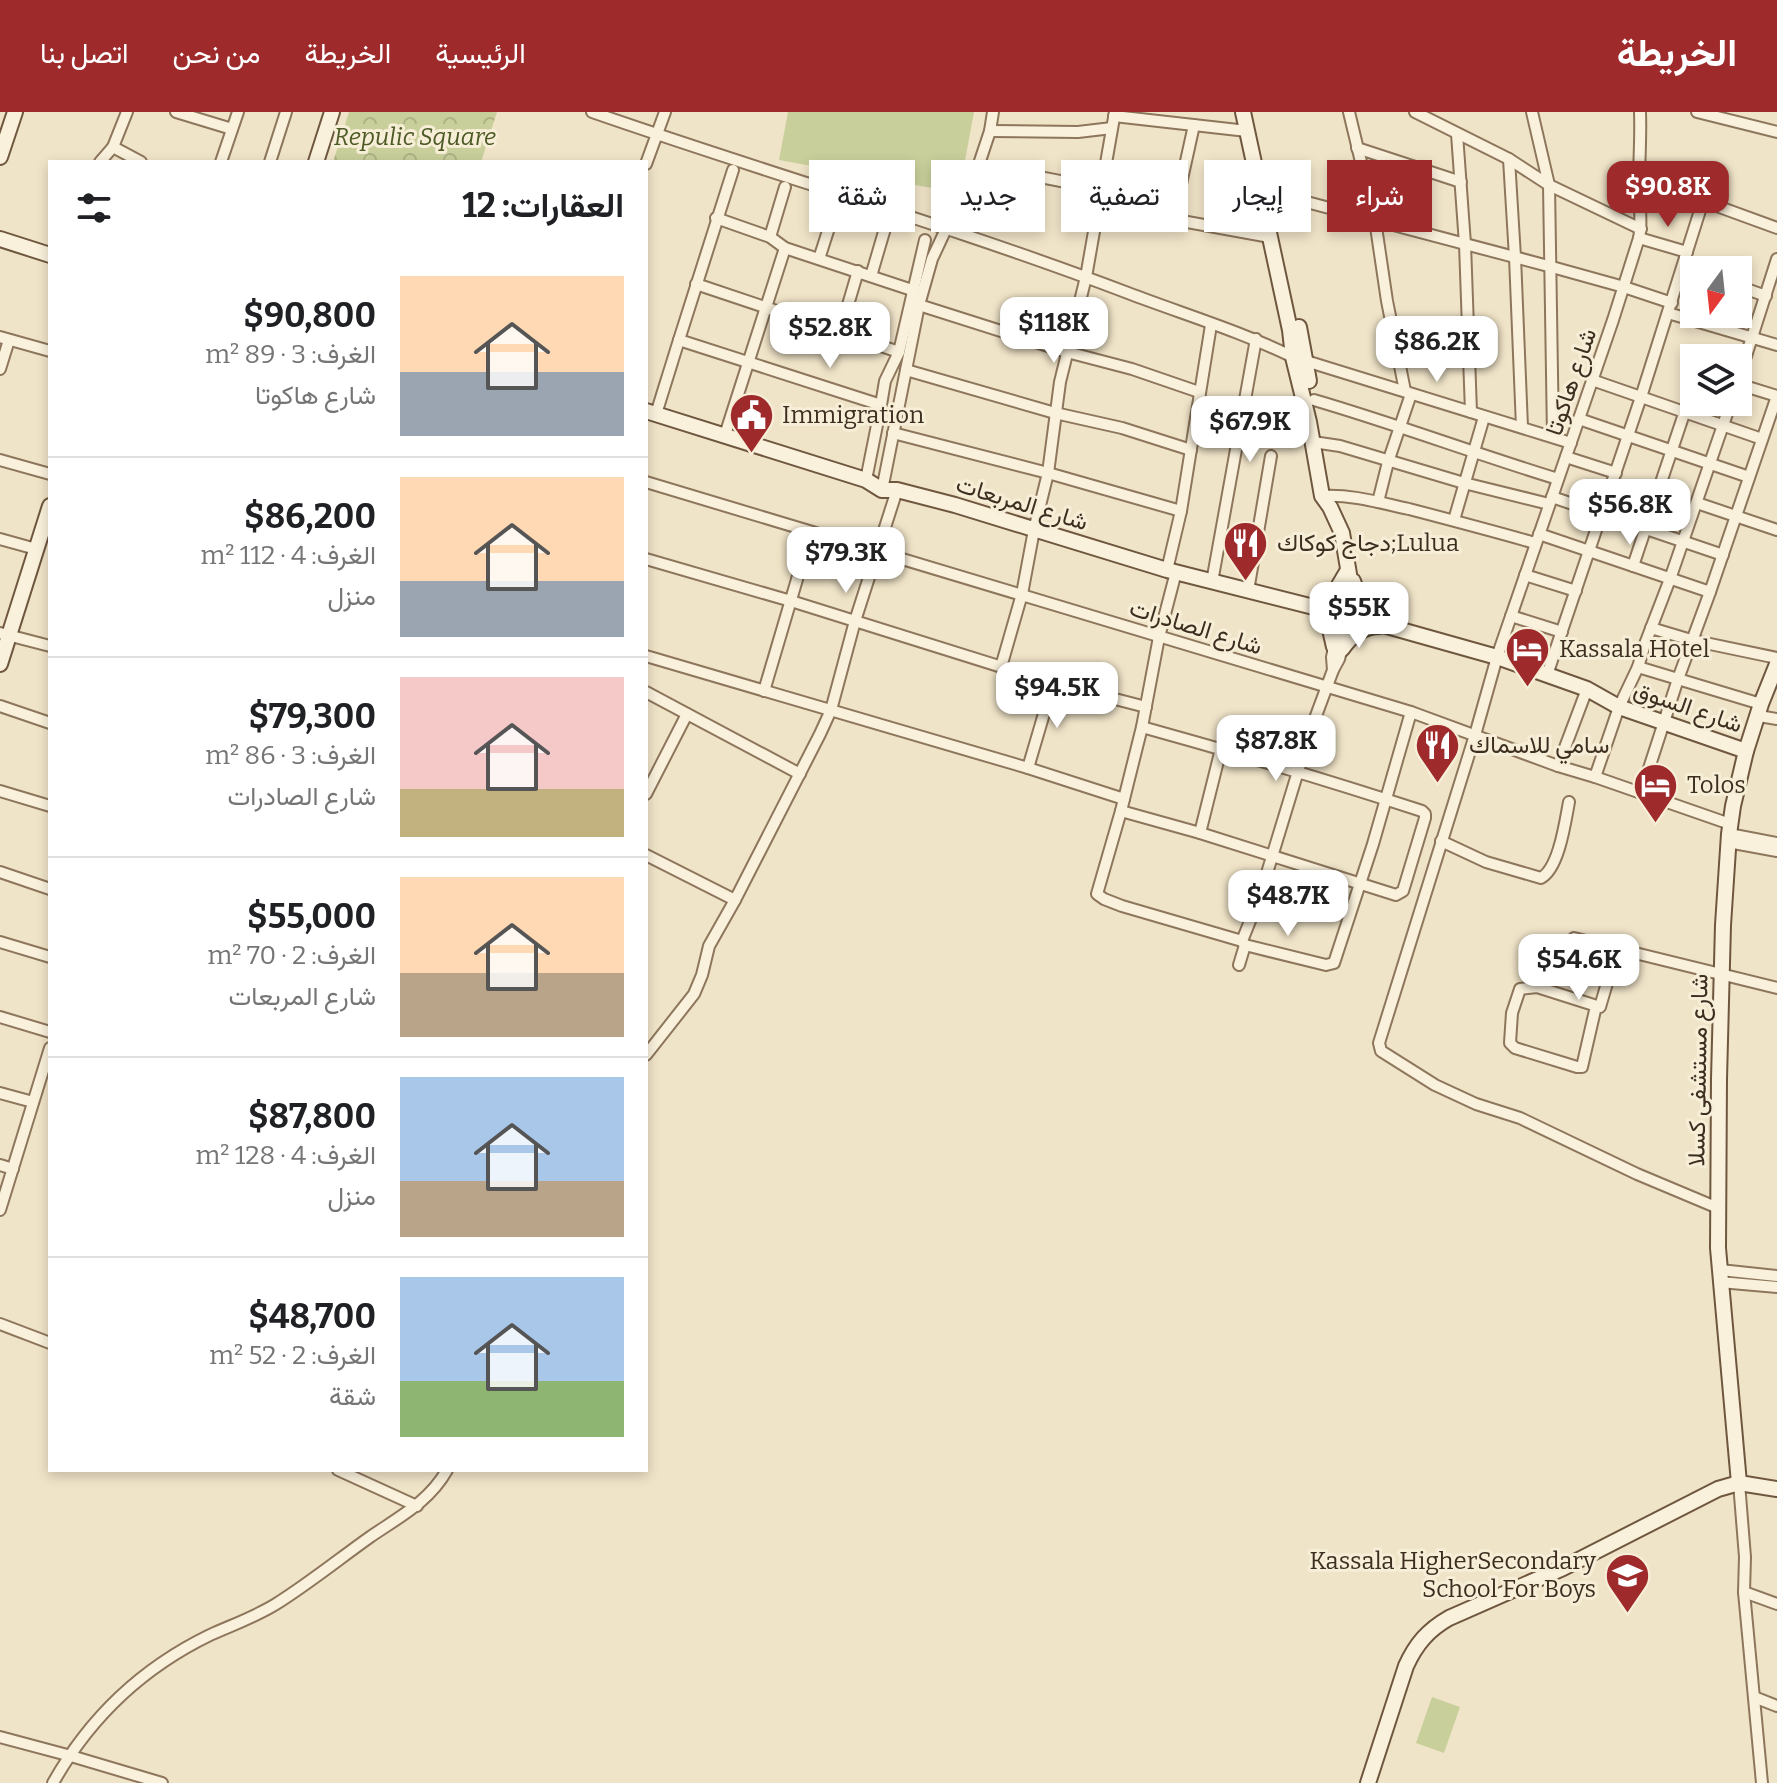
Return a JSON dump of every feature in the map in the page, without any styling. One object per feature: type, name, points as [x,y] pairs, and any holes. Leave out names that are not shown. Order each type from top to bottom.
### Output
[{"type":"street","points":[[0,157],[3,140],[15,112]]},
{"type":"street","points":[[102,160],[113,147],[127,112]]},
{"type":"street","points":[[176,112],[232,129]]},
{"type":"street","points":[[222,160],[238,112]]},
{"type":"street","points":[[271,160],[286,112]]},
{"type":"street","points":[[317,160],[332,112]]},
{"type":"street","points":[[592,112],[931,224]]},
{"type":"street","points":[[648,160],[665,112]]},
{"type":"street","points":[[981,160],[993,112]]},
{"type":"street","points":[[1243,112],[1290,330],[1314,400],[1317,444]]},
{"type":"street","points":[[1252,112],[1262,160]]},
{"type":"street","points":[[1349,112],[1360,160]]},
{"type":"street","points":[[1415,112],[1509,159],[1549,185],[1640,233],[1687,252]]},
{"type":"street","points":[[1532,112],[1549,185],[1553,436]]},
{"type":"street","name":"شارع هاكوتا","points":[[1640,112],[1640,233],[1497,657],[1379,1043],[1381,1051],[1435,1085],[1476,1104],[1520,1118],[1637,1174],[1718,1208]]},
{"type":"street","points":[[1697,112],[1777,132]]},
{"type":"street","points":[[1106,160],[1114,114],[1167,117],[1194,125],[1247,131]]},
{"type":"street","points":[[1186,160],[1194,125]]},
{"type":"street","points":[[990,131],[1078,132],[1112,128]]},
{"type":"street","points":[[1457,134],[1465,244],[1471,412]]},
{"type":"street","points":[[113,147],[137,160]]},
{"type":"street","points":[[1357,148],[1461,182]]},
{"type":"street","points":[[1509,159],[1522,427]]},
{"type":"street","points":[[651,413],[679,340],[733,170]]},
{"type":"street","points":[[1638,186],[1703,201],[1777,228]]},
{"type":"street","points":[[770,237],[785,187]]},
{"type":"street","points":[[1686,256],[1703,201]]},
{"type":"street","points":[[716,218],[770,237],[785,248],[912,290]]},
{"type":"street","points":[[1188,223],[1270,237]]},
{"type":"street","points":[[819,259],[828,232]]},
{"type":"street","points":[[871,276],[884,232]]},
{"type":"street","points":[[648,1052],[694,994],[709,946],[831,710],[878,551],[889,490],[893,433],[919,305],[932,259],[945,232]]},
{"type":"street","points":[[955,232],[1256,339],[1298,359],[1571,443]]},
{"type":"street","points":[[1001,667],[1022,594],[1048,473],[1055,413],[1094,232]]},
{"type":"street","points":[[1278,232],[1299,328],[1298,359],[1305,401],[1328,499],[1342,533],[1356,592],[1370,612],[1389,627]]},
{"type":"street","points":[[1377,232],[1387,301],[1408,393],[1378,502]]},
{"type":"street","points":[[1420,232],[1624,287],[1670,308],[1777,345]]},
{"type":"street","points":[[0,239],[48,254]]},
{"type":"street","points":[[866,480],[885,381],[899,352],[925,240]]},
{"type":"street","points":[[725,435],[785,248]]},
{"type":"street","points":[[1750,344],[1766,296],[1774,283],[1777,259]]},
{"type":"street","points":[[840,332],[858,271]]},
{"type":"street","points":[[1547,675],[1680,275]]},
{"type":"street","points":[[696,284],[899,352]]},
{"type":"street","points":[[1752,291],[1766,296]]},
{"type":"street","points":[[919,305],[1199,392]]},
{"type":"street","points":[[1211,325],[1172,571],[1142,727],[1097,894],[1129,908],[1243,943],[1326,965],[1334,963],[1361,884],[1411,712]]},
{"type":"street","points":[[0,369],[5,338],[48,350]]},
{"type":"street","points":[[1212,582],[1256,339]]},
{"type":"street","points":[[679,340],[881,405]]},
{"type":"street","points":[[906,370],[1055,413],[1122,428],[1191,450]]},
{"type":"street","points":[[1592,380],[1680,410]]},
{"type":"street","points":[[1641,793],[1691,640],[1776,401],[1752,389]]},
{"type":"street","points":[[1314,400],[1558,479]]},
{"type":"street","name":"شارع المربعات","points":[[651,413],[866,480],[889,490],[955,505],[1212,582],[1389,627]]},
{"type":"street","points":[[1633,566],[1684,416]]},
{"type":"street","points":[[1697,416],[1762,439]]},
{"type":"street","points":[[1595,777],[1684,541],[1727,416]]},
{"type":"street","points":[[1454,520],[1484,417]]},
{"type":"street","points":[[1579,419],[1749,477]]},
{"type":"street","points":[[893,433],[1181,511]]},
{"type":"street","points":[[1317,444],[1340,446],[1464,483],[1602,514],[1723,555]]},
{"type":"street","points":[[1248,591],[1271,456]]},
{"type":"street","points":[[1566,457],[1616,473]]},
{"type":"street","points":[[0,460],[48,473]]},
{"type":"street","name":"شارع الصادرات","points":[[648,483],[1411,712],[1641,793],[1729,834]]},
{"type":"street","points":[[1328,499],[1378,502],[1589,551],[1710,592]]},
{"type":"street","points":[[1697,503],[1777,530]]},
{"type":"street","points":[[0,664],[5,634],[48,512]]},
{"type":"street","points":[[764,691],[811,532]]},
{"type":"street","points":[[0,539],[36,549]]},
{"type":"street","points":[[648,560],[1053,683],[1146,707]]},
{"type":"street","points":[[1338,648],[1318,608],[1332,597],[1349,572]]},
{"type":"street","points":[[1239,965],[1243,943],[1273,856],[1297,772],[1333,670],[1346,615],[1349,572]]},
{"type":"street","points":[[1525,575],[1576,591]]},
{"type":"street","points":[[1511,616],[1562,632]]},
{"type":"street","points":[[1338,648],[1362,629],[1389,627]]},
{"type":"street","name":"شارع السوق","points":[[1389,627],[1497,657],[1587,689],[1619,707],[1746,751]]},
{"type":"street","points":[[1651,628],[1691,640],[1777,658]]},
{"type":"street","points":[[5,634],[48,645]]},
{"type":"street","points":[[648,657],[1028,768],[1200,833],[1396,895],[1401,893],[1425,818],[1422,811],[1142,727]]},
{"type":"street","name":"شارع مستشفى كسلا","points":[[1739,1483],[1718,1248],[1721,974],[1729,834],[1746,751],[1777,664]]},
{"type":"street","points":[[1638,667],[1678,679],[1777,719]]},
{"type":"street","points":[[1028,768],[1053,683]]},
{"type":"street","points":[[1558,766],[1587,689]]},
{"type":"street","points":[[648,694],[800,774]]},
{"type":"street","points":[[0,706],[48,722]]},
{"type":"street","points":[[648,790],[687,714]]},
{"type":"street","points":[[1200,833],[1221,749]]},
{"type":"street","points":[[0,791],[48,805]]},
{"type":"street","points":[[1441,841],[1486,862],[1541,878],[1549,874],[1556,858],[1569,802]]},
{"type":"street","points":[[1729,834],[1777,843]]},
{"type":"street","points":[[1729,834],[1777,851]]},
{"type":"street","points":[[648,856],[735,900]]},
{"type":"street","points":[[0,872],[48,888]]},
{"type":"street","points":[[1574,938],[1777,988]]},
{"type":"street","points":[[0,942],[48,956]]},
{"type":"street","points":[[1600,1007],[1617,949]]},
{"type":"street","points":[[1537,987],[1600,1007],[1596,1006],[1582,1067],[1515,1048],[1510,1043],[1512,1013],[1520,989],[1537,987]]},
{"type":"street","points":[[0,1017],[48,1031]]},
{"type":"street","points":[[0,1210],[48,1054]]},
{"type":"street","points":[[0,1093],[33,1102]]},
{"type":"street","points":[[0,1165],[13,1169]]},
{"type":"street","points":[[1720,1276],[1777,1276]]},
{"type":"street","points":[[1720,1276],[1777,1287]]},
{"type":"street","points":[[0,1324],[48,1342]]},
{"type":"street","points":[[344,1472],[417,1506]]},
{"type":"street","points":[[53,1783],[93,1724],[139,1679],[163,1661],[277,1603],[417,1506],[446,1472]]},
{"type":"street","points":[[1368,1783],[1406,1666],[1415,1648],[1435,1626],[1563,1568],[1718,1489],[1739,1483],[1777,1489]]},
{"type":"street","points":[[1739,1483],[1745,1557],[1744,1592],[1762,1783]]},
{"type":"street","points":[[1744,1592],[1777,1604]]},
{"type":"street","points":[[1754,1697],[1777,1706]]},
{"type":"street","points":[[0,1737],[162,1783]]},
{"type":"green space","name":"Repulic Square","points":[[349,112],[497,112],[482,160],[334,160]]},
{"type":"green space","points":[[788,112],[974,112],[965,160],[931,160],[931,188],[915,185],[915,160],[809,160],[809,166],[779,160]]},
{"type":"green space","points":[[1432,1697],[1460,1707],[1444,1753],[1416,1743]]},
{"type":"place","name":"Immigration","points":[[751,454]]},
{"type":"place","name":"دجاج كوكاك;Lulua","points":[[1246,582]]},
{"type":"place","name":"Kassala Hotel","points":[[1528,688]]},
{"type":"place","name":"سامي للاسماك","points":[[1438,784]]},
{"type":"place","name":"Tolos","points":[[1656,824]]},
{"type":"place","name":"Kassala HigherSecondary School For Boys","points":[[1627,1614]]}]
